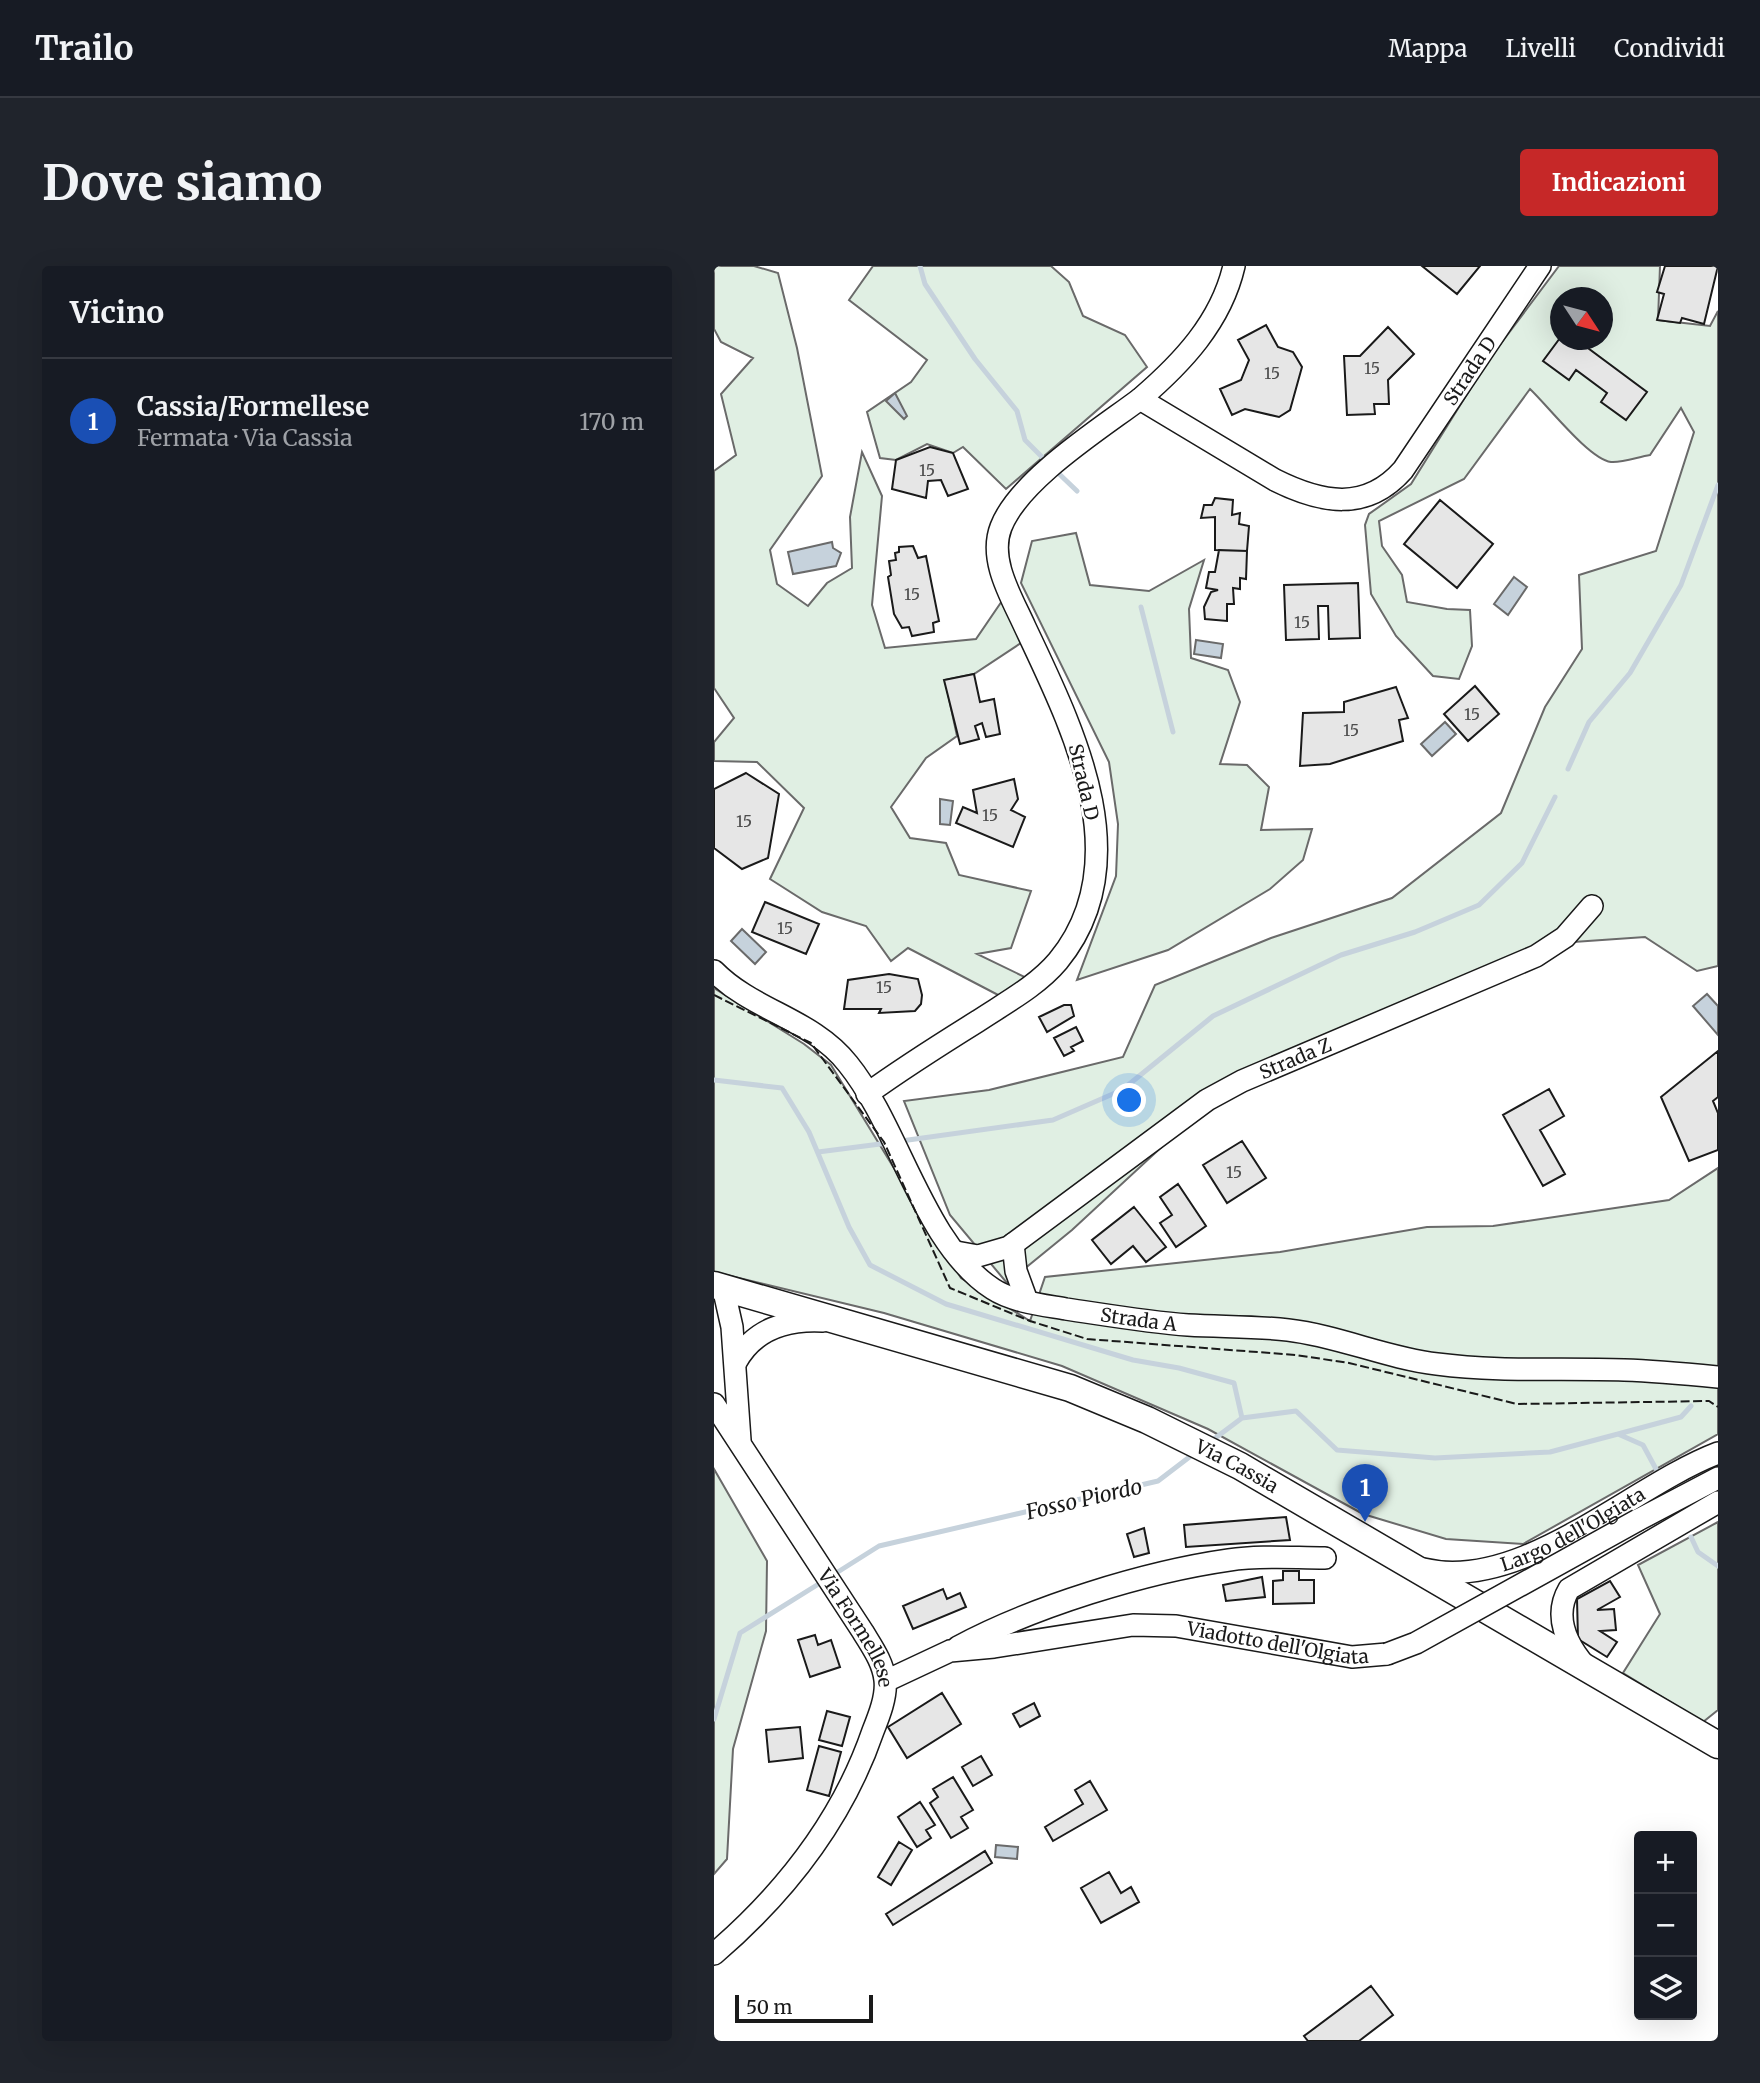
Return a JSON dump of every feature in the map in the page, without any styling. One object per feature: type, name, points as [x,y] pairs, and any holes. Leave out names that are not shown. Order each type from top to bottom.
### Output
[{"type":"main road","name":"Via Cassia","points":[[717,1290],[855,1325],[1070,1388],[1176,1434],[1240,1466],[1417,1567],[1718,1745]]},
{"type":"street","name":"Strada D","points":[[867,1094],[1018,995],[1049,970],[1075,935],[1089,896],[1095,828],[1083,761],[1005,583],[997,549],[999,533],[1009,510],[1039,479],[1077,445],[1140,399],[1176,366],[1200,337],[1220,305],[1234,266]]},
{"type":"street","name":"Strada D","points":[[1140,399],[1298,492],[1335,501],[1361,499],[1390,484],[1403,470],[1540,266]]},
{"type":"street","name":"Strada Z","points":[[956,1252],[988,1255],[1013,1244],[1207,1100],[1242,1081],[1536,956],[1566,937],[1592,905]]},
{"type":"street","name":"Strada A","points":[[714,971],[766,1007],[816,1033],[850,1066],[895,1140],[925,1206],[956,1252],[986,1284],[1000,1294],[1027,1301],[1152,1321],[1289,1330],[1355,1343],[1433,1364],[1504,1370],[1626,1370],[1718,1377]]},
{"type":"street","points":[[1013,1244],[1016,1271],[1027,1301]]},
{"type":"street","points":[[717,1290],[730,1316],[736,1362],[734,1392],[740,1440]]},
{"type":"street","points":[[736,1362],[741,1352],[764,1332],[788,1322],[819,1321],[855,1325]]},
{"type":"street","name":"Via Formellese","points":[[714,1404],[740,1440],[798,1536],[878,1657],[886,1681],[880,1711],[864,1757],[824,1832],[778,1892],[714,1954]]},
{"type":"street","name":"Largo dell'Olgiata","points":[[1417,1567],[1458,1573],[1520,1556],[1586,1527],[1718,1453]]},
{"type":"street","name":"Viadotto dell'Olgiata","points":[[886,1681],[950,1651],[994,1647],[1133,1625],[1176,1626],[1352,1657],[1387,1654],[1416,1643],[1718,1478]]},
{"type":"street","points":[[1590,1671],[1574,1651],[1563,1628],[1561,1609],[1569,1589],[1718,1502]]},
{"type":"street","points":[[950,1651],[1000,1624],[1132,1581],[1230,1560],[1325,1558]]},
{"type":"green space","points":[[714,266],[754,266],[778,273],[797,348],[822,476],[770,550],[777,584],[808,606],[827,583],[852,568],[850,517],[862,452],[882,496],[872,605],[885,648],[976,639],[1004,598],[1024,641],[974,674],[945,680],[957,736],[926,758],[891,807],[910,838],[946,843],[959,875],[1031,891],[1011,948],[977,954],[1031,980],[1002,997],[908,948],[891,961],[866,926],[822,912],[770,879],[804,808],[757,762],[714,761],[714,742],[734,718],[714,688],[714,471],[736,455],[721,394],[753,358],[721,342],[714,329]]},
{"type":"green space","points":[[873,266],[1051,266],[1069,282],[1083,316],[1125,335],[1147,367],[1006,489],[963,447],[953,453],[927,444],[896,460],[880,458],[867,412],[911,382],[927,360],[849,300]]},
{"type":"green space","points":[[1559,266],[1660,266],[1658,320],[1710,326],[1718,311],[1718,966],[1697,971],[1645,937],[1559,943],[1221,1092],[1072,1230],[1007,1283],[950,1215],[904,1101],[989,1090],[1123,1057],[1155,985],[1271,938],[1392,898],[1501,813],[1545,707],[1582,649],[1579,575],[1656,551],[1694,432],[1681,408],[1650,455],[1611,462],[1592,452],[1530,389],[1464,479],[1379,521],[1382,546],[1402,575],[1407,602],[1470,610],[1472,646],[1459,679],[1433,676],[1396,636],[1371,594],[1365,525],[1369,514],[1411,484],[1487,362]]},
{"type":"green space","points":[[1076,533],[1090,585],[1149,591],[1204,560],[1189,609],[1191,658],[1228,670],[1240,702],[1220,764],[1247,765],[1269,787],[1261,830],[1312,829],[1303,860],[1270,889],[1168,950],[1077,980],[1116,876],[1118,824],[1109,762],[1021,583],[1032,541]]},
{"type":"green space","points":[[714,988],[804,1044],[831,1065],[961,1278],[1030,1321],[1045,1277],[1280,1252],[1427,1227],[1493,1226],[1669,1200],[1718,1168],[1718,1434],[1523,1544],[1446,1539],[1363,1514],[1208,1429],[1062,1366],[884,1313],[714,1272]]},
{"type":"green space","points":[[714,1469],[767,1561],[766,1631],[733,1749],[727,1859],[714,1874]]},
{"type":"green space","points":[[1718,1522],[1718,1710],[1703,1722],[1623,1673],[1660,1614],[1638,1565]]},
{"type":"shaded area","points":[[895,393],[907,416],[904,419],[886,401]]},
{"type":"shaded area","points":[[832,542],[833,548],[841,553],[836,566],[793,574],[788,552]]},
{"type":"shaded area","points":[[1514,577],[1527,587],[1508,615],[1494,604]]},
{"type":"shaded area","points":[[1196,640],[1223,644],[1221,658],[1194,654]]},
{"type":"shaded area","points":[[1445,722],[1456,734],[1432,756],[1421,744]]},
{"type":"shaded area","points":[[940,799],[953,801],[950,825],[940,824]]},
{"type":"shaded area","points":[[742,929],[766,952],[755,964],[731,941]]},
{"type":"shaded area","points":[[1707,994],[1718,1006],[1718,1035],[1693,1006]]},
{"type":"shaded area","points":[[996,1845],[1018,1847],[1017,1859],[995,1857]]},
{"type":"building","points":[[1422,266],[1480,266],[1457,294]]},
{"type":"building","points":[[1665,266],[1718,266],[1704,324],[1682,318],[1680,323],[1657,320],[1664,294],[1657,292]]},
{"type":"building","points":[[1266,325],[1278,347],[1293,352],[1302,367],[1290,410],[1279,417],[1245,409],[1232,415],[1220,389],[1241,380],[1249,360],[1238,340]]},
{"type":"building","points":[[1388,327],[1414,354],[1388,380],[1389,404],[1374,404],[1375,414],[1347,415],[1344,356],[1360,356]]},
{"type":"building","points":[[1551,350],[1590,350],[1647,392],[1626,420],[1601,402],[1607,393],[1576,370],[1569,380],[1543,361]]},
{"type":"building","points":[[930,447],[953,453],[968,489],[948,496],[941,480],[928,481],[926,498],[892,489],[896,460]]},
{"type":"building","points":[[1215,498],[1233,500],[1232,515],[1240,513],[1239,524],[1249,526],[1247,551],[1215,550],[1215,517],[1201,518],[1204,505],[1212,505]]},
{"type":"building","points":[[1440,500],[1493,544],[1457,588],[1404,544]]},
{"type":"building","points":[[913,546],[918,558],[926,556],[939,621],[933,623],[934,632],[912,636],[909,627],[902,628],[894,614],[888,577],[891,575],[889,561],[896,560],[895,553],[899,552],[899,547]]},
{"type":"building","points":[[1219,550],[1247,551],[1246,579],[1240,578],[1240,589],[1233,588],[1234,604],[1227,604],[1227,621],[1205,619],[1204,607],[1211,592],[1218,590],[1206,588],[1209,572],[1215,572]]},
{"type":"building","points":[[1358,583],[1360,638],[1329,639],[1328,606],[1318,606],[1319,639],[1286,640],[1284,585]]},
{"type":"building","points":[[974,674],[980,702],[994,699],[1000,734],[986,737],[982,723],[975,726],[979,739],[960,744],[944,680]]},
{"type":"building","points":[[1475,686],[1499,714],[1468,741],[1444,714]]},
{"type":"building","points":[[1396,687],[1408,718],[1399,720],[1403,741],[1330,764],[1300,766],[1303,713],[1344,712],[1344,702]]},
{"type":"building","points":[[746,773],[779,794],[768,858],[742,869],[714,848],[714,789]]},
{"type":"building","points":[[1014,779],[1018,799],[1011,810],[1025,817],[1013,847],[956,823],[963,807],[977,813],[973,790]]},
{"type":"building","points":[[765,902],[819,924],[806,954],[752,932]]},
{"type":"building","points":[[889,974],[918,979],[922,995],[921,1004],[915,1011],[879,1013],[881,1009],[844,1009],[848,980]]},
{"type":"building","points":[[1064,1005],[1071,1005],[1074,1016],[1047,1032],[1039,1017]]},
{"type":"building","points":[[1076,1027],[1083,1041],[1071,1047],[1074,1051],[1064,1056],[1054,1038]]},
{"type":"building","points":[[1718,1051],[1718,1097],[1713,1101],[1718,1113],[1718,1150],[1689,1161],[1661,1097]]},
{"type":"building","points":[[1549,1089],[1564,1116],[1540,1130],[1565,1174],[1543,1186],[1503,1115]]},
{"type":"building","points":[[1242,1141],[1266,1178],[1227,1203],[1203,1165]]},
{"type":"building","points":[[1178,1184],[1206,1226],[1176,1247],[1160,1223],[1172,1215],[1160,1197]]},
{"type":"building","points":[[1134,1207],[1166,1247],[1146,1262],[1133,1246],[1111,1264],[1092,1240]]},
{"type":"building","points":[[1286,1517],[1290,1540],[1186,1547],[1184,1525]]},
{"type":"building","points":[[1144,1528],[1149,1553],[1134,1557],[1127,1534]]},
{"type":"building","points":[[1283,1571],[1299,1571],[1299,1580],[1314,1580],[1314,1603],[1273,1604],[1273,1581],[1283,1580]]},
{"type":"building","points":[[1262,1577],[1265,1597],[1226,1601],[1223,1585]]},
{"type":"building","points":[[1610,1581],[1620,1597],[1597,1610],[1614,1609],[1616,1630],[1600,1631],[1617,1642],[1607,1657],[1578,1639],[1577,1599]]},
{"type":"building","points":[[943,1589],[947,1599],[960,1593],[966,1607],[913,1629],[903,1606]]},
{"type":"building","points":[[815,1635],[818,1645],[831,1640],[840,1667],[810,1677],[798,1640]]},
{"type":"building","points":[[942,1693],[961,1724],[907,1758],[888,1727]]},
{"type":"building","points":[[1034,1703],[1040,1716],[1020,1727],[1013,1714]]},
{"type":"building","points":[[827,1711],[850,1717],[842,1746],[819,1740]]},
{"type":"building","points":[[800,1727],[803,1758],[769,1762],[766,1730]]},
{"type":"building","points":[[819,1746],[841,1752],[829,1796],[807,1790]]},
{"type":"building","points":[[981,1756],[992,1775],[973,1786],[962,1767]]},
{"type":"building","points":[[953,1777],[973,1810],[961,1817],[968,1828],[951,1838],[930,1803],[938,1797],[933,1789]]},
{"type":"building","points":[[1090,1781],[1107,1810],[1053,1841],[1045,1827],[1083,1804],[1075,1790]]},
{"type":"building","points":[[920,1802],[935,1825],[926,1830],[931,1838],[917,1847],[898,1817]]},
{"type":"building","points":[[899,1842],[912,1850],[891,1885],[878,1877]]},
{"type":"building","points":[[985,1851],[992,1863],[893,1925],[886,1914]]},
{"type":"building","points":[[1109,1872],[1121,1893],[1131,1887],[1139,1902],[1101,1923],[1081,1888]]},
{"type":"building","points":[[1371,1986],[1393,2015],[1359,2041],[1308,2041],[1304,2036]]},
{"type":"waterway","points":[[920,266],[925,284],[975,359],[1017,411],[1025,440],[1048,463]]},
{"type":"waterway","points":[[1055,470],[1077,491]]},
{"type":"waterway","points":[[1568,769],[1589,722],[1630,673],[1681,585],[1718,485]]},
{"type":"waterway","points":[[1141,607],[1173,732]]},
{"type":"waterway","points":[[901,1141],[1053,1120],[1122,1090],[1213,1016],[1341,955],[1415,932],[1479,905],[1522,863],[1555,797]]},
{"type":"waterway","points":[[714,1080],[782,1088],[809,1132],[849,1227],[870,1265],[946,1304],[1133,1360],[1179,1368],[1234,1383],[1242,1418]]},
{"type":"waterway","points":[[818,1152],[888,1143]]},
{"type":"waterway","points":[[1618,1434],[1681,1417],[1691,1406]]},
{"type":"waterway","name":"Fosso Piordo","points":[[1210,1442],[1242,1418],[1296,1411],[1337,1450],[1435,1458],[1550,1452],[1618,1434],[1643,1445],[1656,1469]]},
{"type":"waterway","name":"Fosso Piordo","points":[[833,1575],[879,1546],[1158,1481],[1196,1452]]},
{"type":"waterway","name":"Fosso Piordo","points":[[1691,1537],[1698,1552],[1718,1566]]},
{"type":"waterway","name":"Fosso Piordo","points":[[714,1719],[740,1633],[825,1580]]},
{"type":"fence","points":[[714,995],[811,1043],[884,1142],[950,1288],[1030,1321],[1087,1339],[1296,1355],[1349,1363],[1517,1404],[1709,1401],[1718,1407]]},
{"type":"place","name":"Cassia/Formellese","points":[[1365,1522]]}]
